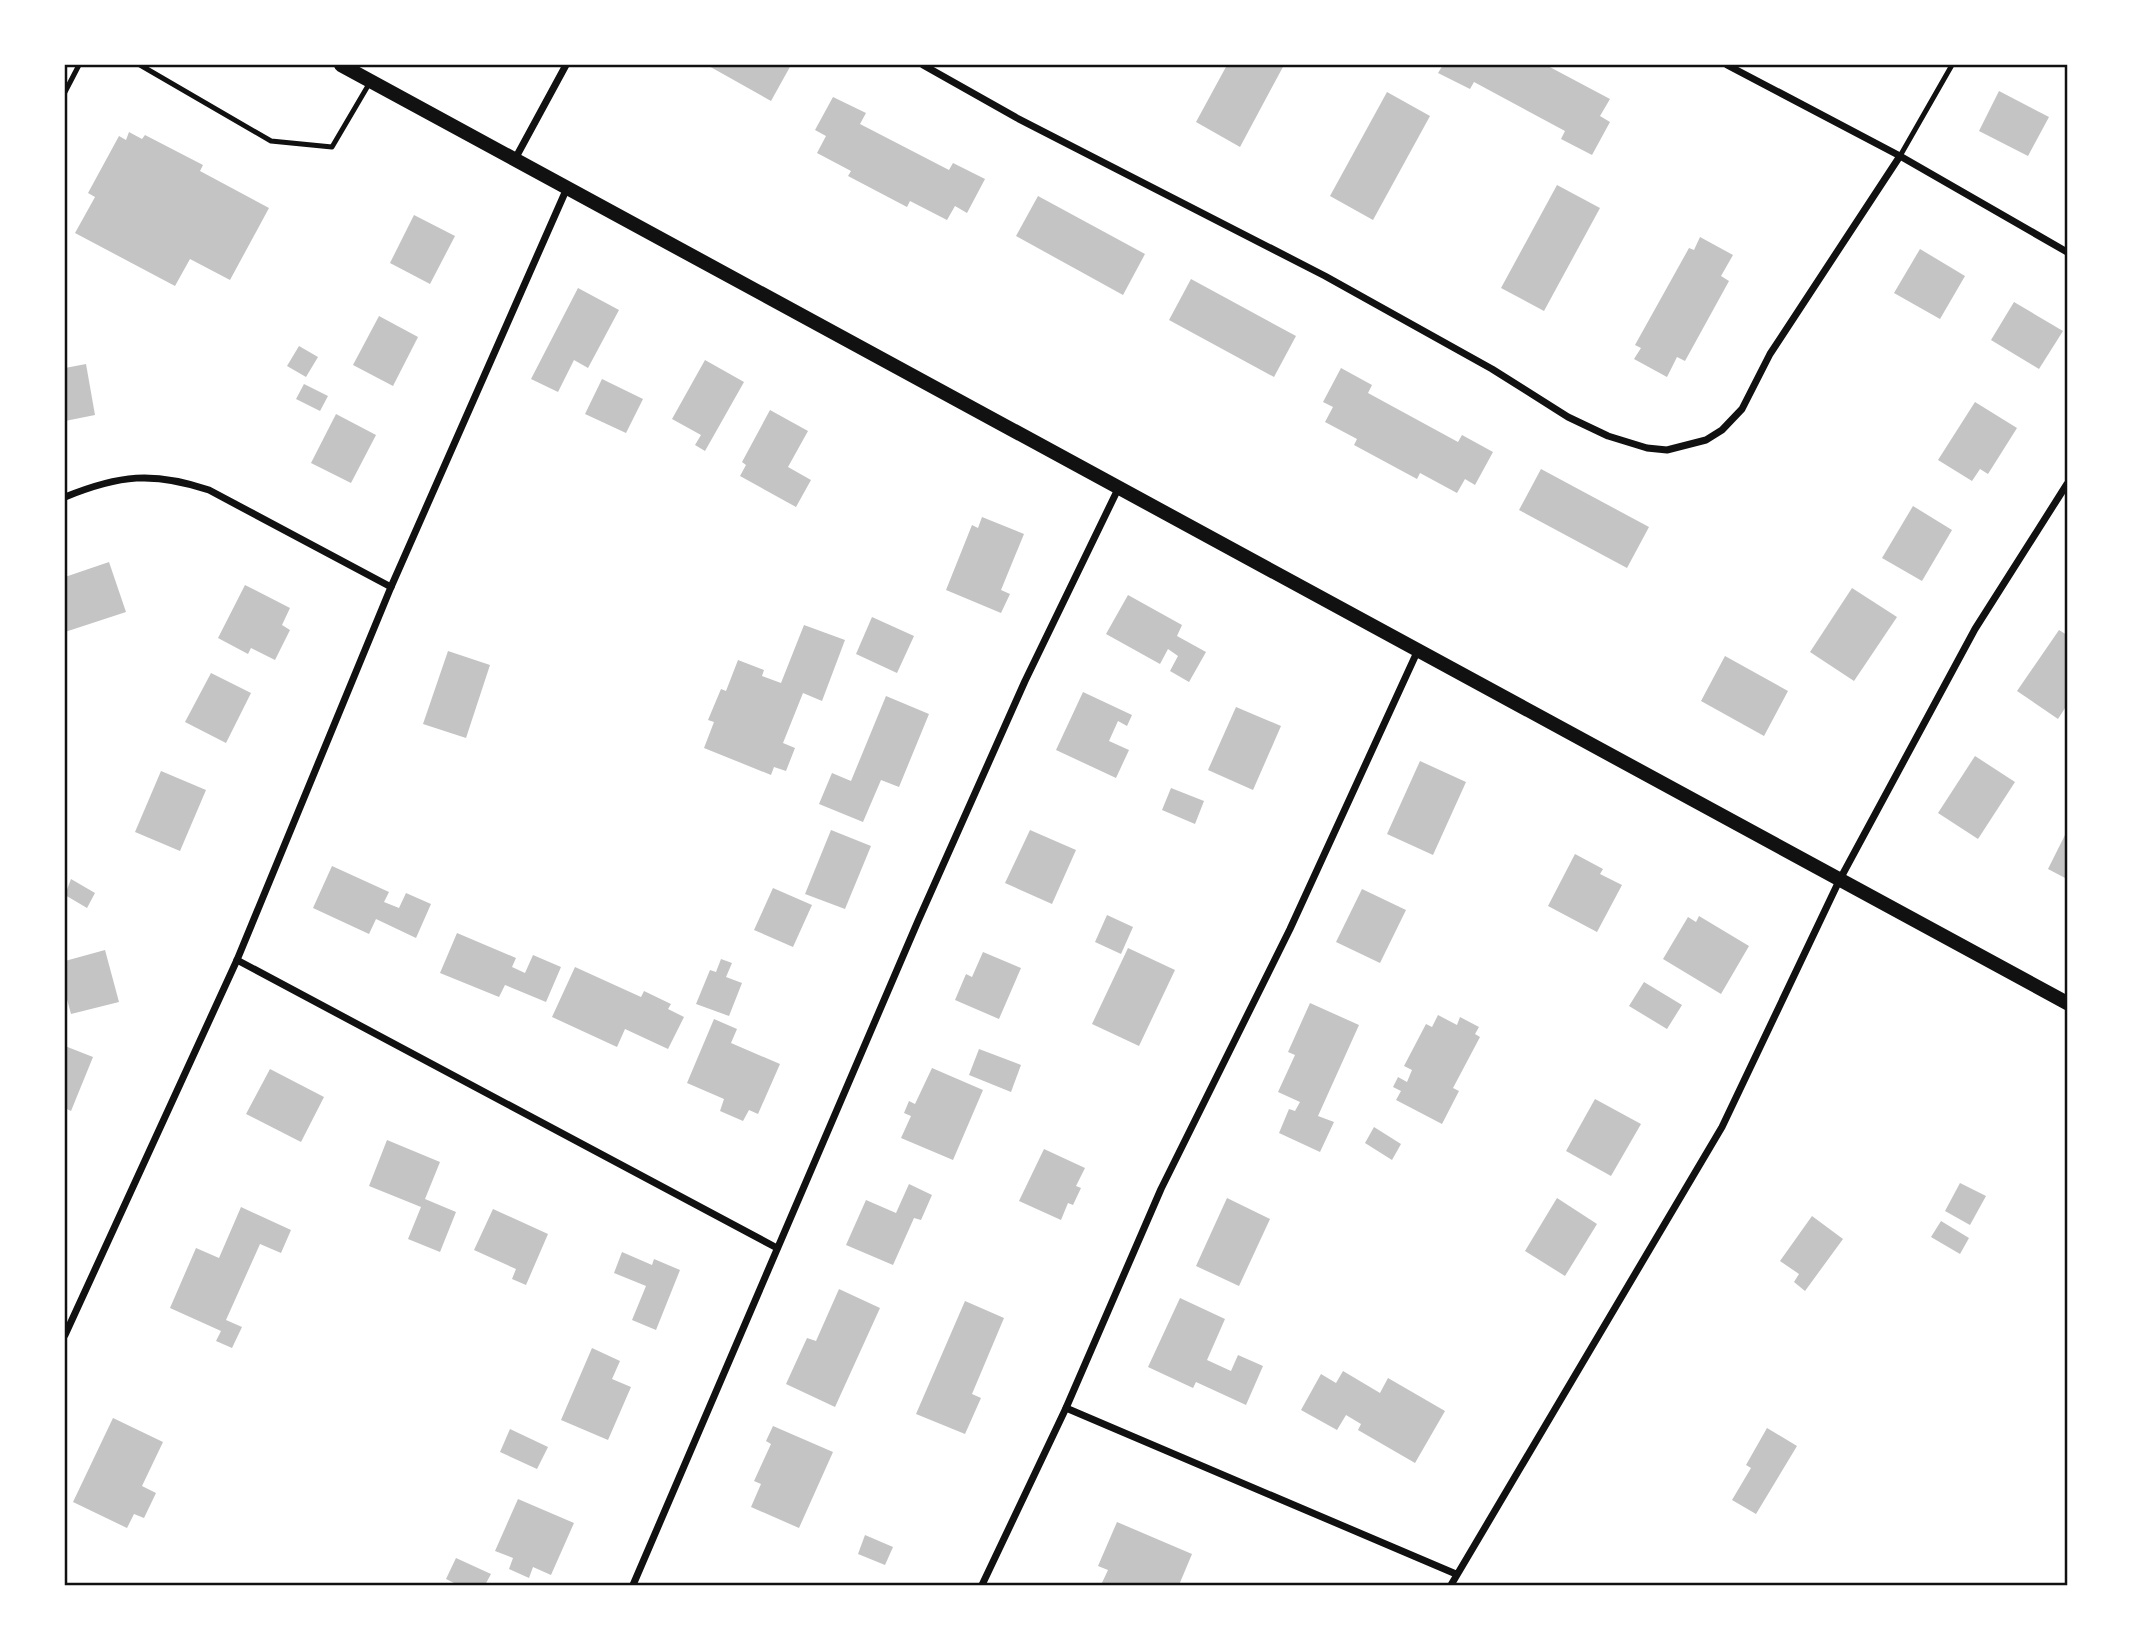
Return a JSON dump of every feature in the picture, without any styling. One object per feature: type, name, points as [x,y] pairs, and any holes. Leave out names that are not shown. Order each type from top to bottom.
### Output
[{"type":"main road","points":[[341,65],[2067,1003]]},
{"type":"street","points":[[515,160],[566,65]]},
{"type":"street","points":[[923,65],[1017,118],[1325,276],[1492,369],[1568,417],[1608,436],[1657,449],[1681,448],[1706,440],[1722,430],[1742,409],[1770,354],[1900,156]]},
{"type":"street","points":[[1727,65],[1900,156],[2067,252]]},
{"type":"street","points":[[65,1335],[69,1314],[237,960],[391,587],[567,188]]},
{"type":"street","points":[[65,497],[96,484],[120,478],[166,479],[188,483],[209,491],[391,587]]},
{"type":"street","points":[[1451,1585],[1722,1127],[1839,881],[1975,629],[2067,484]]},
{"type":"street","points":[[633,1585],[918,921],[1014,706],[1119,487]]},
{"type":"street","points":[[982,1585],[1066,1408],[1161,1189],[1290,929],[1418,649]]},
{"type":"street","points":[[237,960],[777,1248]]},
{"type":"street","points":[[1066,1408],[1456,1574]]},
{"type":"lane","points":[[65,92],[79,65]]},
{"type":"lane","points":[[140,65],[271,141],[332,146],[371,81]]},
{"type":"lane","points":[[1900,156],[1952,65]]},
{"type":"building","points":[[707,65],[791,65],[771,101]]},
{"type":"building","points":[[1227,65],[1284,65],[1240,147],[1196,122]]},
{"type":"building","points":[[1443,65],[1546,65],[1610,99],[1600,116],[1610,122],[1592,155],[1561,139],[1565,131],[1474,82],[1470,89],[1438,73]]},
{"type":"building","points":[[1999,91],[2049,117],[2028,156],[1979,131]]},
{"type":"building","points":[[1387,92],[1430,116],[1373,220],[1330,196]]},
{"type":"building","points":[[833,97],[866,113],[860,124],[949,170],[953,163],[985,179],[967,213],[955,206],[947,220],[910,201],[907,207],[848,176],[851,171],[817,153],[826,136],[815,130]]},
{"type":"building","points":[[129,132],[142,139],[145,135],[203,165],[200,171],[269,208],[230,280],[190,259],[175,286],[75,233],[95,197],[88,193],[119,136],[126,140]]},
{"type":"building","points":[[1557,185],[1600,208],[1544,311],[1501,288]]},
{"type":"building","points":[[1038,196],[1145,254],[1123,295],[1016,236]]},
{"type":"building","points":[[414,215],[455,236],[430,284],[390,263]]},
{"type":"building","points":[[1700,237],[1733,255],[1721,276],[1729,281],[1685,361],[1677,357],[1667,377],[1634,359],[1641,348],[1635,345],[1689,248],[1694,250]]},
{"type":"building","points":[[1920,249],[1965,276],[1940,319],[1894,293]]},
{"type":"building","points":[[1191,279],[1296,336],[1274,377],[1169,320]]},
{"type":"building","points":[[578,288],[619,310],[588,368],[574,360],[558,392],[531,379]]},
{"type":"building","points":[[2014,302],[2063,331],[2039,369],[1991,340]]},
{"type":"building","points":[[379,316],[418,337],[393,386],[353,365]]},
{"type":"building","points":[[299,346],[318,357],[306,377],[287,366]]},
{"type":"building","points":[[705,360],[744,382],[705,451],[695,445],[701,435],[672,419]]},
{"type":"building","points":[[86,364],[95,415],[65,421],[65,368]]},
{"type":"building","points":[[1341,368],[1372,385],[1368,393],[1458,442],[1462,435],[1493,452],[1475,485],[1465,479],[1457,493],[1420,473],[1417,479],[1354,445],[1357,439],[1325,422],[1333,407],[1323,402]]},
{"type":"building","points":[[602,379],[643,399],[626,433],[585,414]]},
{"type":"building","points":[[304,384],[328,396],[320,411],[296,399]]},
{"type":"building","points":[[1975,402],[2017,428],[1988,474],[1980,469],[1972,481],[1938,460]]},
{"type":"building","points":[[770,410],[808,431],[788,467],[811,480],[796,507],[740,476],[746,465],[742,462]]},
{"type":"building","points":[[336,414],[376,435],[351,483],[311,463]]},
{"type":"building","points":[[1541,469],[1649,527],[1627,568],[1519,510]]},
{"type":"building","points":[[1913,506],[1952,530],[1922,581],[1882,558]]},
{"type":"building","points":[[982,517],[1024,534],[1001,590],[1010,594],[1001,613],[946,590],[972,525],[978,528]]},
{"type":"building","points":[[109,562],[126,612],[65,632],[65,577]]},
{"type":"building","points":[[245,585],[290,608],[282,625],[290,630],[275,660],[251,648],[248,654],[218,638]]},
{"type":"building","points":[[1852,588],[1897,617],[1854,681],[1810,652]]},
{"type":"building","points":[[1128,595],[1182,625],[1177,636],[1206,652],[1189,682],[1170,671],[1178,656],[1168,649],[1160,664],[1106,634]]},
{"type":"building","points":[[872,617],[914,636],[897,673],[856,654]]},
{"type":"building","points":[[804,625],[845,640],[822,701],[803,693],[783,743],[795,748],[786,771],[774,767],[771,775],[704,748],[714,722],[708,720],[721,689],[726,691],[738,660],[764,670],[762,676],[781,683]]},
{"type":"building","points":[[2059,630],[2067,635],[2067,705],[2058,719],[2017,691]]},
{"type":"building","points":[[448,651],[490,665],[466,738],[423,724]]},
{"type":"building","points":[[1725,656],[1788,691],[1764,736],[1701,701]]},
{"type":"building","points":[[211,673],[251,693],[226,743],[185,722]]},
{"type":"building","points":[[1083,692],[1132,715],[1127,726],[1118,721],[1109,741],[1129,750],[1116,778],[1056,750]]},
{"type":"building","points":[[886,696],[929,714],[899,787],[881,780],[863,822],[819,804],[832,773],[851,781]]},
{"type":"building","points":[[1236,707],[1281,726],[1253,790],[1208,770]]},
{"type":"building","points":[[1975,756],[2015,782],[1978,839],[1938,813]]},
{"type":"building","points":[[1420,761],[1466,782],[1433,855],[1387,834]]},
{"type":"building","points":[[161,771],[206,790],[180,851],[135,832]]},
{"type":"building","points":[[1171,788],[1204,801],[1195,824],[1162,810]]},
{"type":"building","points":[[831,830],[871,846],[845,909],[805,894]]},
{"type":"building","points":[[1030,830],[1076,850],[1052,904],[1005,883]]},
{"type":"building","points":[[2067,831],[2067,879],[2048,869]]},
{"type":"building","points":[[1575,854],[1603,869],[1600,874],[1622,885],[1597,932],[1548,906]]},
{"type":"building","points":[[332,866],[389,892],[384,902],[399,908],[406,893],[431,904],[416,938],[376,919],[369,934],[313,908]]},
{"type":"building","points":[[71,879],[95,893],[87,908],[65,895]]},
{"type":"building","points":[[773,888],[812,905],[793,947],[754,930]]},
{"type":"building","points":[[1362,889],[1406,910],[1380,963],[1336,942]]},
{"type":"building","points":[[1107,915],[1133,927],[1121,954],[1095,942]]},
{"type":"building","points":[[1699,916],[1749,946],[1721,994],[1663,959],[1688,917],[1696,922]]},
{"type":"building","points":[[457,933],[516,958],[512,967],[525,973],[533,955],[561,967],[546,1002],[505,985],[499,997],[440,973]]},
{"type":"building","points":[[1128,948],[1175,970],[1139,1046],[1092,1024]]},
{"type":"building","points":[[105,950],[119,1002],[71,1014],[65,992],[65,961]]},
{"type":"building","points":[[983,952],[1021,968],[999,1019],[955,1000],[966,974],[972,977]]},
{"type":"building","points":[[721,959],[732,963],[726,977],[742,983],[729,1016],[696,1004],[710,970],[716,972]]},
{"type":"building","points":[[575,967],[641,997],[644,991],[671,1004],[668,1009],[684,1017],[668,1049],[625,1029],[617,1047],[552,1017]]},
{"type":"building","points":[[1644,982],[1682,1005],[1667,1029],[1629,1006]]},
{"type":"building","points":[[1310,1003],[1359,1025],[1318,1116],[1334,1122],[1320,1152],[1279,1133],[1289,1109],[1295,1111],[1300,1102],[1278,1092],[1295,1055],[1288,1052]]},
{"type":"building","points":[[1438,1015],[1457,1025],[1460,1017],[1479,1027],[1475,1034],[1480,1037],[1453,1088],[1459,1091],[1442,1124],[1396,1100],[1401,1091],[1393,1087],[1398,1077],[1407,1082],[1412,1070],[1404,1066],[1426,1024],[1432,1027]]},
{"type":"building","points":[[714,1019],[737,1029],[731,1043],[780,1064],[758,1114],[749,1110],[743,1121],[720,1111],[724,1099],[687,1083]]},
{"type":"building","points":[[65,1046],[93,1057],[71,1111],[65,1108]]},
{"type":"building","points":[[979,1049],[1021,1065],[1011,1092],[969,1075]]},
{"type":"building","points":[[932,1068],[983,1090],[953,1160],[901,1138],[911,1116],[904,1113],[909,1101],[915,1104]]},
{"type":"building","points":[[270,1069],[324,1097],[301,1142],[246,1114]]},
{"type":"building","points":[[1595,1099],[1641,1124],[1611,1176],[1566,1151]]},
{"type":"building","points":[[1374,1127],[1401,1144],[1392,1160],[1365,1143]]},
{"type":"building","points":[[387,1140],[440,1162],[425,1199],[456,1212],[440,1252],[408,1239],[421,1207],[369,1186]]},
{"type":"building","points":[[1044,1149],[1085,1168],[1076,1186],[1081,1188],[1073,1205],[1068,1203],[1061,1220],[1019,1201]]},
{"type":"building","points":[[1960,1183],[1986,1196],[1970,1225],[1945,1211]]},
{"type":"building","points":[[909,1184],[932,1195],[921,1220],[914,1218],[893,1265],[846,1245],[866,1200],[896,1213]]},
{"type":"building","points":[[1227,1198],[1270,1219],[1239,1286],[1196,1266]]},
{"type":"building","points":[[1557,1198],[1597,1224],[1565,1276],[1525,1251]]},
{"type":"building","points":[[241,1207],[291,1230],[281,1253],[260,1244],[226,1320],[242,1327],[232,1348],[216,1341],[221,1331],[170,1308],[196,1248],[219,1258]]},
{"type":"building","points":[[493,1209],[548,1234],[526,1285],[512,1279],[516,1269],[474,1250]]},
{"type":"building","points":[[1812,1216],[1843,1239],[1805,1291],[1794,1282],[1799,1274],[1780,1261]]},
{"type":"building","points":[[1941,1221],[1969,1238],[1960,1254],[1931,1237]]},
{"type":"building","points":[[622,1252],[652,1265],[654,1259],[680,1270],[656,1330],[632,1320],[646,1286],[614,1273]]},
{"type":"building","points":[[839,1289],[880,1308],[835,1407],[786,1384],[807,1338],[816,1341]]},
{"type":"building","points":[[1180,1298],[1225,1319],[1207,1360],[1231,1371],[1238,1355],[1263,1366],[1246,1405],[1196,1382],[1193,1388],[1148,1367]]},
{"type":"building","points":[[965,1301],[1004,1318],[972,1394],[981,1398],[965,1434],[916,1414]]},
{"type":"building","points":[[592,1348],[620,1361],[612,1379],[631,1387],[608,1440],[561,1420]]},
{"type":"building","points":[[1343,1371],[1380,1393],[1388,1378],[1445,1411],[1415,1463],[1358,1430],[1361,1424],[1346,1415],[1337,1430],[1301,1410],[1321,1374],[1336,1383]]},
{"type":"building","points":[[113,1418],[163,1442],[142,1486],[156,1493],[144,1518],[134,1514],[127,1528],[73,1502]]},
{"type":"building","points":[[773,1426],[833,1452],[799,1528],[751,1507],[761,1484],[754,1481],[771,1444],[766,1441]]},
{"type":"building","points":[[1767,1428],[1797,1446],[1756,1514],[1732,1500],[1751,1468],[1746,1465]]},
{"type":"building","points":[[510,1429],[548,1447],[537,1469],[500,1452]]},
{"type":"building","points":[[518,1499],[574,1523],[551,1575],[533,1567],[529,1578],[509,1569],[513,1558],[495,1551]]},
{"type":"building","points":[[1117,1522],[1192,1554],[1179,1585],[1101,1585],[1108,1570],[1098,1566]]},
{"type":"building","points":[[865,1535],[893,1547],[885,1565],[858,1554]]},
{"type":"building","points":[[456,1558],[491,1574],[485,1585],[458,1585],[446,1579]]}]
